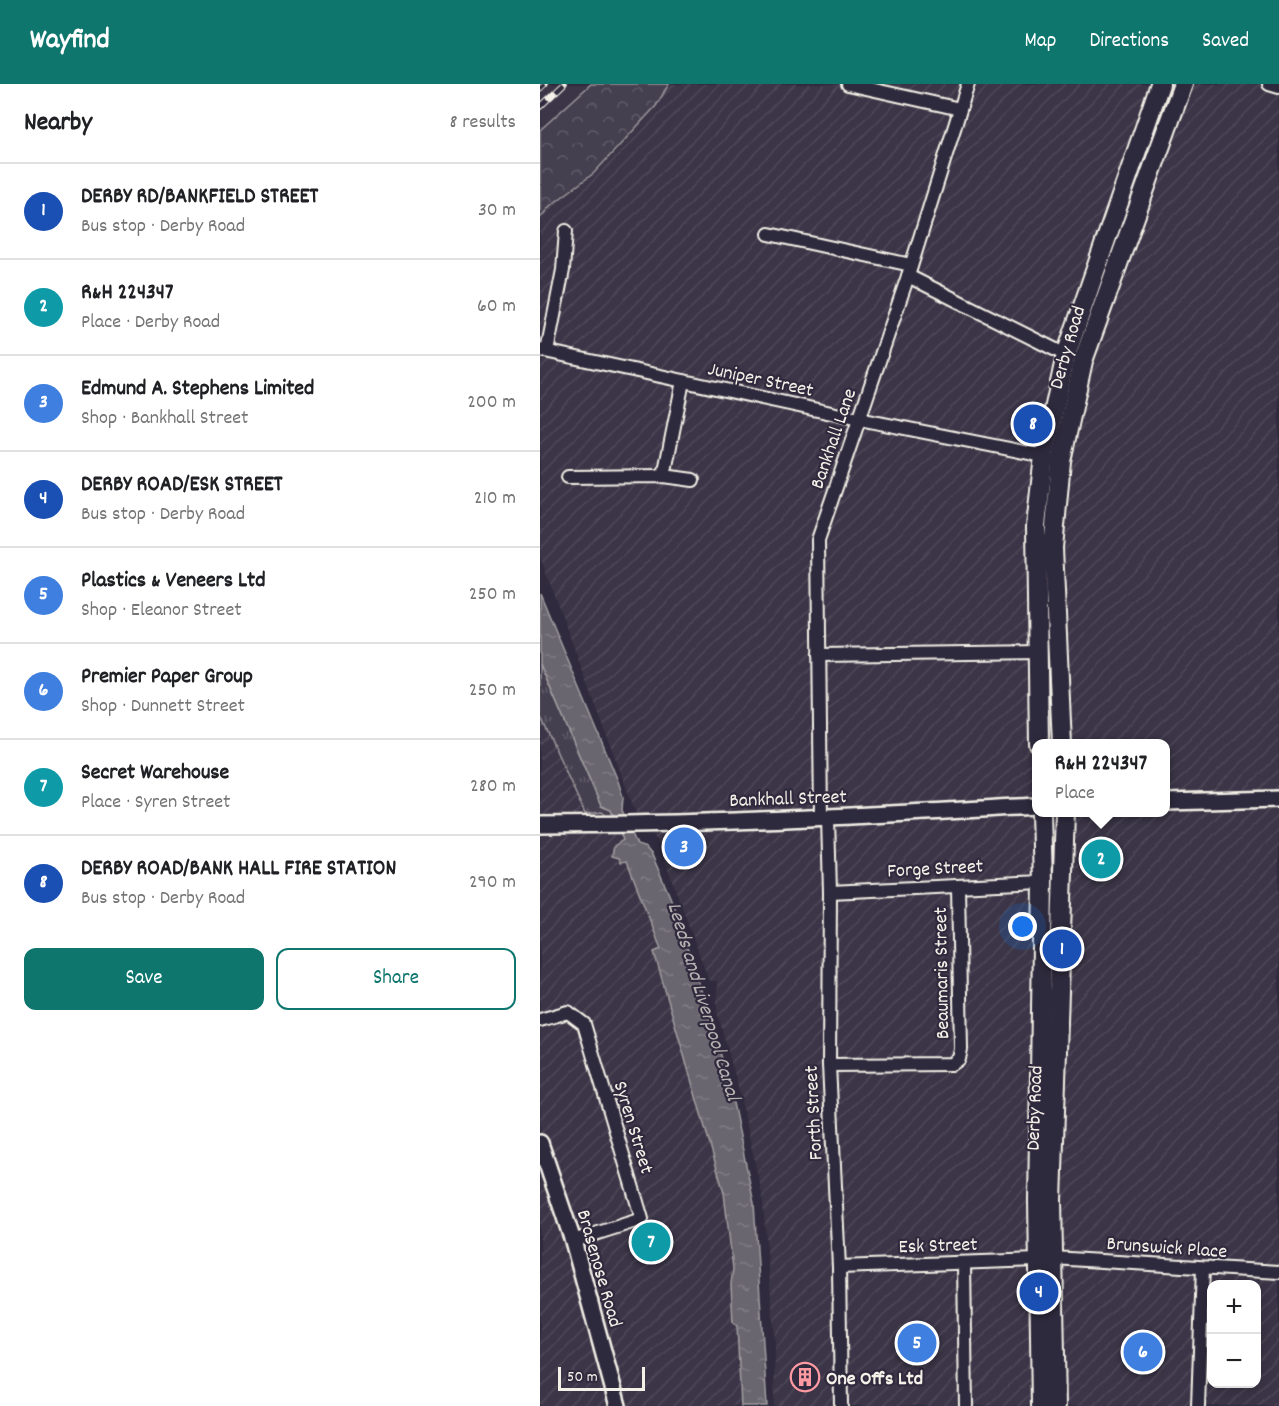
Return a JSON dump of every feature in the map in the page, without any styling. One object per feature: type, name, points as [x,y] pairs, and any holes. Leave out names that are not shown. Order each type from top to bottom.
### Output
[{"type":"highway","name":"Derby Road","points":[[1039,739],[1036,526],[1044,456],[1066,355],[1160,84]]},
{"type":"highway","name":"Derby Road","points":[[1062,739],[1053,548],[1063,450],[1083,361],[1183,84]]},
{"type":"highway","points":[[1050,739],[1050,702],[1059,676]]},
{"type":"highway","name":"Derby Road","points":[[1041,817],[1043,882],[1038,1200],[1046,1259],[1056,1406]]},
{"type":"highway","points":[[1042,933],[1048,909],[1050,822],[1053,817]]},
{"type":"highway","name":"Derby Road","points":[[1041,1406],[1046,1259],[1052,1201],[1065,817]]},
{"type":"main road","points":[[1170,802],[1279,799]]},
{"type":"main road","name":"Bankhall Street","points":[[540,825],[824,818],[1032,806]]},
{"type":"main road","name":"Brasenose Road","points":[[540,1143],[573,1241],[618,1406]]},
{"type":"street","points":[[848,84],[960,110]]},
{"type":"street","name":"Bankhall Lane","points":[[824,818],[818,540],[909,271],[968,84]]},
{"type":"street","points":[[1269,84],[1279,87]]},
{"type":"street","points":[[543,351],[563,270],[566,231]]},
{"type":"street","points":[[769,234],[909,271],[1066,355]]},
{"type":"street","name":"Juniper Street","points":[[543,351],[1044,456]]},
{"type":"street","points":[[664,476],[684,381]]},
{"type":"street","points":[[568,477],[664,476],[693,480]]},
{"type":"street","points":[[819,655],[1038,652]]},
{"type":"street","name":"Forth Street","points":[[824,818],[830,892],[829,1065],[839,1267],[841,1406]]},
{"type":"street","name":"Forge Street","points":[[830,892],[1043,882]]},
{"type":"street","name":"Beaumaris Street","points":[[829,1065],[952,1064],[959,1059],[961,1049],[958,886]]},
{"type":"street","name":"Syren Street","points":[[540,1020],[568,1012],[584,1024],[642,1219],[573,1241]]},
{"type":"street","name":"Esk Street","points":[[839,1267],[1046,1259]]},
{"type":"street","name":"Brunswick Place","points":[[1046,1259],[1279,1272]]},
{"type":"street","points":[[964,1263],[966,1406]]},
{"type":"street","points":[[1198,1406],[1203,1268]]},
{"type":"shaded area","points":[[540,84],[591,84],[540,130]]},
{"type":"shaded area","points":[[669,84],[1279,84],[1279,1406],[1056,1406],[1065,817],[1170,817],[1170,739],[1032,739],[1032,817],[1037,817],[1041,1406],[774,1406],[775,1340],[762,1194],[737,1083],[717,1012],[717,981],[709,981],[658,842],[635,811],[540,557],[540,218],[550,206],[594,173],[656,106]]},
{"type":"shaded area","points":[[540,715],[585,814],[602,812],[608,817],[614,816],[627,860],[661,950],[654,952],[724,1193],[733,1269],[731,1284],[733,1323],[737,1326],[741,1406],[540,1406]]},
{"type":"green space","points":[[591,84],[669,84],[656,106],[594,173],[550,206],[540,218],[540,130]]},
{"type":"green space","points":[[540,664],[601,806],[611,810],[614,816],[608,817],[602,812],[585,814],[540,715]]},
{"type":"water","points":[[540,593],[618,781],[623,797],[622,810],[637,845],[646,848],[652,855],[671,899],[728,1079],[754,1203],[767,1406],[741,1406],[737,1326],[733,1323],[731,1284],[733,1269],[724,1193],[654,952],[661,949],[627,861],[621,862],[619,858],[612,856],[614,846],[623,840],[611,810],[601,806],[540,664]]},
{"type":"railway","points":[[540,89],[545,84]]},
{"type":"railway","points":[[540,107],[564,84]]},
{"type":"place","name":"DERBY ROAD/BANK HALL FIRE STATION","points":[[1033,424]]},
{"type":"place","name":"Edmund A. Stephens Limited","points":[[684,847]]},
{"type":"place","name":"R&H 224347","points":[[1101,859]]},
{"type":"place","name":"DERBY RD/BANKFIELD STREET","points":[[1062,949]]},
{"type":"place","name":"Secret Warehouse","points":[[651,1242]]},
{"type":"place","name":"DERBY ROAD/ESK STREET","points":[[1039,1292]]},
{"type":"place","name":"Plastics & Veneers Ltd","points":[[917,1343]]},
{"type":"place","name":"Premier Paper Group","points":[[1143,1352]]},
{"type":"place","name":"One Offs Ltd","points":[[805,1377]]},
{"type":"water label","name":"Leeds and Liverpool Canal","points":[[705,1001]]}]
